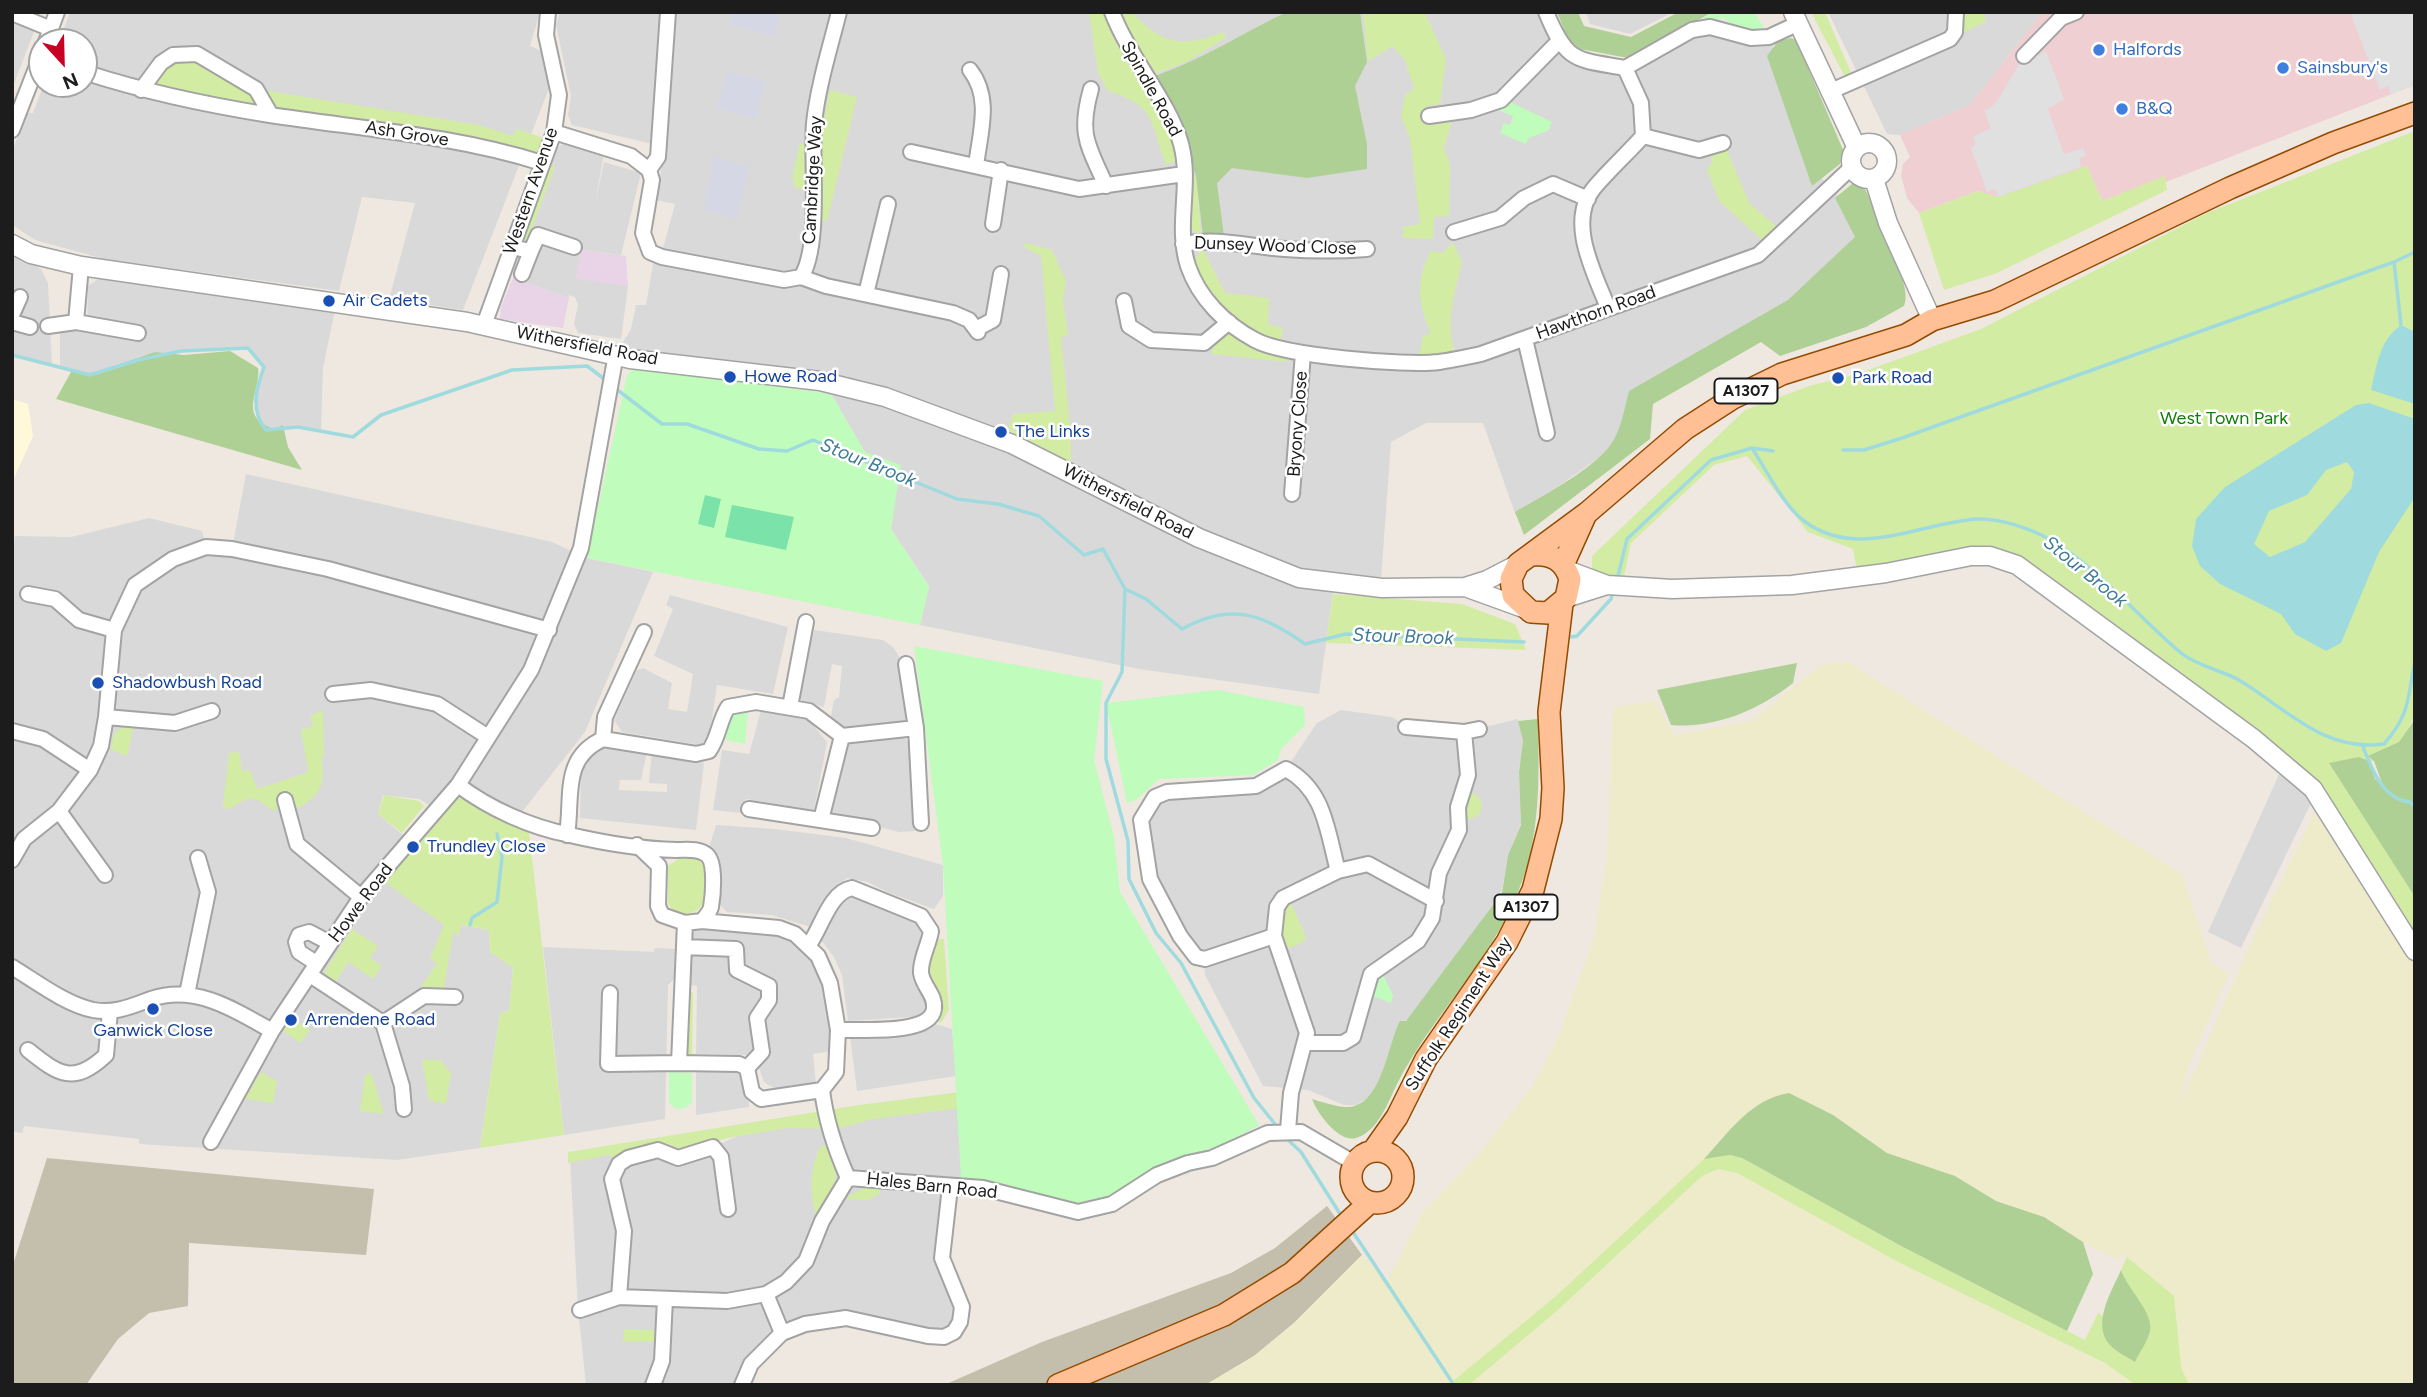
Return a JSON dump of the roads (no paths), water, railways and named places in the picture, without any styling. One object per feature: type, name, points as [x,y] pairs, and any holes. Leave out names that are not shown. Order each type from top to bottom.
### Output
[{"type":"main road","name":"A1307","points":[[1525,560],[1587,513],[1685,429],[1733,398],[1782,374],[1906,335],[1932,320],[1995,300],[2333,142],[2415,113]]},
{"type":"main road","name":"A1307","points":[[1564,601],[1570,579],[1565,568],[1587,513]]},
{"type":"main road","points":[[1553,665],[1543,631],[1513,595],[1511,587],[1525,560],[1549,555],[1565,568]]},
{"type":"main road","points":[[1527,610],[1548,612],[1564,601]]},
{"type":"main road","name":"Suffolk Regiment Way","points":[[1373,1151],[1397,1117],[1426,1059],[1507,942],[1533,890],[1551,819],[1553,788],[1549,712],[1553,665],[1564,601]]},
{"type":"main road","name":"Suffolk Regiment Way","points":[[1397,1117],[1397,1159]]},
{"type":"main road","points":[[1373,1151],[1386,1152],[1397,1159],[1403,1170],[1400,1190],[1394,1198],[1382,1203],[1362,1196],[1350,1172],[1354,1163],[1373,1151]]},
{"type":"main road","points":[[1058,1385],[1224,1315],[1292,1273],[1344,1222],[1362,1196]]},
{"type":"street","name":"Western Avenue","points":[[484,325],[554,132],[559,95],[547,35],[548,12]]},
{"type":"street","points":[[649,170],[658,157],[660,142],[668,12]]},
{"type":"street","name":"Cambridge Way","points":[[801,277],[808,256],[815,183],[815,120],[839,12]]},
{"type":"street","name":"Spindle Road","points":[[1112,12],[1132,56],[1181,144],[1184,174],[1183,244],[1199,289],[1212,307],[1256,341],[1303,353]]},
{"type":"street","points":[[1546,12],[1558,42],[1575,59],[1625,68],[1692,30],[1710,27],[1751,38],[1769,37],[1796,18],[1857,148]]},
{"type":"street","points":[[1831,91],[1950,39],[1955,32],[1956,12]]},
{"type":"street","points":[[2024,56],[2061,18],[2076,12]]},
{"type":"street","points":[[12,13],[37,28]]},
{"type":"street","points":[[1429,116],[1471,110],[1501,100],[1558,42]]},
{"type":"street","points":[[141,90],[161,63],[173,55],[197,54],[256,89],[271,115]]},
{"type":"street","points":[[1608,308],[1583,242],[1588,199],[1643,136],[1641,103],[1625,68]]},
{"type":"street","points":[[969,70],[982,88],[985,101],[976,166]]},
{"type":"street","name":"Ash Grove","points":[[98,76],[141,90],[271,115],[472,144],[542,163]]},
{"type":"street","points":[[1091,88],[1084,113],[1083,133],[1106,186]]},
{"type":"street","points":[[12,130],[28,90]]},
{"type":"street","points":[[554,132],[631,156],[649,170],[652,180],[643,233],[650,252],[662,257],[784,280],[801,277],[826,286],[953,313],[969,320],[977,330],[993,320],[1001,274]]},
{"type":"street","points":[[1643,136],[1699,150],[1723,143]]},
{"type":"street","points":[[1875,144],[1886,155],[1885,171],[1874,179],[1861,177],[1852,167],[1852,156],[1857,148],[1875,144]]},
{"type":"street","points":[[911,152],[1001,170],[1063,187],[1106,186],[1184,174]]},
{"type":"street","name":"Hawthorn Road","points":[[1303,353],[1437,363],[1481,355],[1758,255],[1852,167]]},
{"type":"street","points":[[993,224],[1001,170]]},
{"type":"street","points":[[1874,179],[1888,223],[1932,320]]},
{"type":"street","points":[[1454,232],[1500,218],[1524,198],[1553,184],[1588,199]]},
{"type":"street","points":[[866,294],[888,204]]},
{"type":"street","points":[[522,274],[538,235],[573,247]]},
{"type":"street","name":"Dunsey Wood Close","points":[[1183,244],[1202,240],[1258,244],[1283,249],[1367,249]]},
{"type":"street","name":"Withersfield Road","points":[[12,244],[31,254],[81,266],[484,325],[614,363],[630,359],[820,381],[885,397],[1012,444],[1199,538],[1299,578],[1382,588],[1465,587],[1487,580],[1525,560]]},
{"type":"street","points":[[512,247],[531,251]]},
{"type":"street","points":[[76,322],[81,266]]},
{"type":"street","points":[[12,315],[20,297]]},
{"type":"street","points":[[1124,301],[1129,326],[1151,340],[1204,343],[1229,322]]},
{"type":"street","points":[[12,322],[30,327]]},
{"type":"street","points":[[48,326],[76,322],[138,333]]},
{"type":"street","points":[[1525,338],[1547,433]]},
{"type":"street","name":"Bryony Close","points":[[1292,494],[1303,353]]},
{"type":"street","name":"Howe Road","points":[[211,1142],[272,1031],[361,897],[458,785],[531,670],[581,548],[614,363]]},
{"type":"street","points":[[12,860],[24,839],[59,811],[90,769],[101,746],[114,630],[135,585],[173,559],[206,547],[232,549],[328,569],[548,630]]},
{"type":"street","points":[[1565,568],[1614,585],[1672,589],[1792,585],[1886,573],[1971,556],[1990,556],[2017,565],[2254,739],[2313,789],[2415,951]]},
{"type":"street","points":[[1564,601],[1614,585]]},
{"type":"street","name":"Withersfield Road","points":[[1465,587],[1527,610]]},
{"type":"street","points":[[28,594],[55,599],[79,620],[114,630]]},
{"type":"street","points":[[790,706],[806,622]]},
{"type":"street","points":[[603,740],[605,717],[644,632]]},
{"type":"street","points":[[906,664],[915,728],[920,823]]},
{"type":"street","points":[[333,694],[371,690],[437,704],[488,737]]},
{"type":"street","points":[[567,835],[574,764],[591,745],[603,740],[622,740],[696,754],[709,751],[728,707],[756,702],[790,706],[821,718],[830,729],[842,736],[915,728]]},
{"type":"street","points":[[106,717],[174,723],[212,711]]},
{"type":"street","points":[[1307,1043],[1343,1043],[1353,1037],[1371,974],[1418,941],[1432,918],[1439,873],[1459,830],[1458,807],[1468,775],[1472,730],[1406,727]]},
{"type":"street","points":[[12,731],[43,740],[90,769]]},
{"type":"street","points":[[821,820],[842,736]]},
{"type":"street","points":[[1274,936],[1205,958],[1196,957],[1180,936],[1150,879],[1141,820],[1155,797],[1167,792],[1256,786],[1286,769],[1301,777],[1321,804],[1338,871]]},
{"type":"street","points":[[458,785],[482,803],[567,835],[667,850],[698,850],[708,856],[712,864],[711,910],[702,921]]},
{"type":"street","points":[[285,800],[297,844],[361,897]]},
{"type":"street","points":[[749,809],[872,828]]},
{"type":"street","points":[[59,811],[105,875]]},
{"type":"street","points":[[637,845],[659,866]]},
{"type":"street","points":[[667,850],[659,866],[660,912],[669,920],[779,928],[795,934],[809,944],[827,976],[838,1030],[836,1072],[822,1090],[761,1099],[752,1092],[747,1068]]},
{"type":"street","points":[[187,994],[208,892],[198,858]]},
{"type":"street","points":[[1354,1163],[1314,1138],[1287,1130],[1291,1093],[1307,1043],[1303,1019],[1274,936],[1277,907],[1283,898],[1338,871],[1368,864],[1436,901]]},
{"type":"street","points":[[809,944],[823,925],[833,897],[841,890],[852,888],[922,916],[931,931],[921,972],[924,985],[933,998],[934,1011],[929,1020],[917,1028],[838,1030]]},
{"type":"street","points":[[679,1063],[685,923]]},
{"type":"street","points":[[330,943],[309,932],[299,935],[296,942],[299,951],[313,969],[383,1023],[402,1087],[404,1109]]},
{"type":"street","points":[[684,947],[736,948],[737,970],[769,986],[769,1000],[757,1018],[762,1052],[747,1068]]},
{"type":"street","points":[[12,967],[71,1002],[92,1010],[110,1011],[167,995],[187,994],[234,1009],[272,1031]]},
{"type":"street","points":[[610,993],[608,1065],[739,1064],[747,1068]]},
{"type":"street","points":[[383,1023],[424,996],[455,997]]},
{"type":"street","points":[[32,1059],[73,1076],[92,1069],[106,1055],[110,1011]]},
{"type":"street","points":[[822,1090],[832,1141],[848,1178]]},
{"type":"street","name":"Hales Barn Road","points":[[580,1310],[620,1297],[727,1301],[766,1294],[786,1282],[806,1261],[822,1221],[848,1178],[983,1188],[1078,1212],[1112,1204],[1157,1175],[1188,1163],[1212,1158],[1268,1133],[1287,1130]]},
{"type":"street","points":[[620,1297],[624,1231],[612,1179],[619,1164],[628,1158],[658,1150],[678,1158],[713,1147],[719,1151],[721,1157],[727,1209]]},
{"type":"street","points":[[742,1385],[751,1364],[782,1334],[816,1322],[846,1318],[928,1336],[944,1337],[954,1332],[960,1322],[962,1307],[942,1258],[950,1187]]},
{"type":"street","points":[[766,1294],[782,1334]]},
{"type":"street","points":[[653,1385],[662,1361],[664,1299]]},
{"type":"water","points":[[2401,325],[2415,332],[2415,404],[2371,390],[2383,346]]},
{"type":"water","points":[[2369,403],[2415,419],[2415,497],[2379,552],[2341,643],[2326,651],[2295,634],[2281,614],[2220,584],[2200,566],[2192,546],[2196,519],[2225,487],[2356,405]],"holes":[[[2347,462],[2354,472],[2351,489],[2305,542],[2270,557],[2254,544],[2269,511],[2307,495],[2326,470]]]},
{"type":"waterway","points":[[1843,450],[1864,450],[1902,438],[2394,262],[2415,252]]},
{"type":"waterway","points":[[2394,262],[2401,325]]},
{"type":"waterway","name":"Stour Brook","points":[[12,355],[90,375],[138,360],[181,351],[248,348],[264,367],[256,408],[266,430],[298,427],[353,437],[381,415],[512,370],[587,366],[607,381]]},
{"type":"waterway","name":"Stour Brook","points":[[615,388],[662,424],[687,424],[759,449],[787,451],[813,440],[957,499],[998,504],[1039,516],[1084,555],[1103,549],[1125,589],[1146,599],[1182,629],[1216,616],[1231,614],[1261,619],[1305,644],[1346,634],[1524,642]]},
{"type":"waterway","points":[[1752,448],[1773,451]]},
{"type":"waterway","name":"Stour Brook","points":[[1617,580],[1627,539],[1711,460],[1752,448],[1789,506],[1804,521],[1824,533],[1867,539],[1956,522],[1987,519],[2005,522],[2042,535],[2085,564],[2181,653],[2239,680],[2307,726],[2342,741],[2362,745],[2384,744],[2404,714],[2415,661]]},
{"type":"waterway","points":[[1125,589],[1122,672],[1106,703],[1106,759],[1128,841],[1129,879],[1156,933],[1181,963],[1254,1098],[1279,1129]]},
{"type":"waterway","name":"Stour Brook","points":[[1571,637],[1577,636],[1611,599],[1613,591]]},
{"type":"waterway","name":"Stour Brook","points":[[2363,747],[2374,773],[2385,789],[2392,796],[2410,802],[2415,807]]},
{"type":"waterway","points":[[470,925],[472,918],[497,902],[502,857],[497,834]]},
{"type":"waterway","points":[[1286,1138],[1301,1152],[1342,1217]]},
{"type":"waterway","points":[[1351,1229],[1452,1382]]},
{"type":"place","name":"Halfords","points":[[2099,50]]},
{"type":"place","name":"Sainsbury's","points":[[2283,68]]},
{"type":"place","name":"B&Q","points":[[2122,109]]},
{"type":"place","name":"Air Cadets","points":[[329,301]]},
{"type":"place","name":"Howe Road","points":[[730,377]]},
{"type":"place","name":"Park Road","points":[[1838,378]]},
{"type":"place","name":"The Links","points":[[1001,432]]},
{"type":"place","name":"Shadowbush Road","points":[[98,683]]},
{"type":"place","name":"Trundley Close","points":[[413,847]]},
{"type":"place","name":"Ganwick Close","points":[[153,1009]]},
{"type":"place","name":"Arrendene Road","points":[[291,1020]]},
{"type":"park label","name":"West Town Park","points":[[2224,419]]}]
